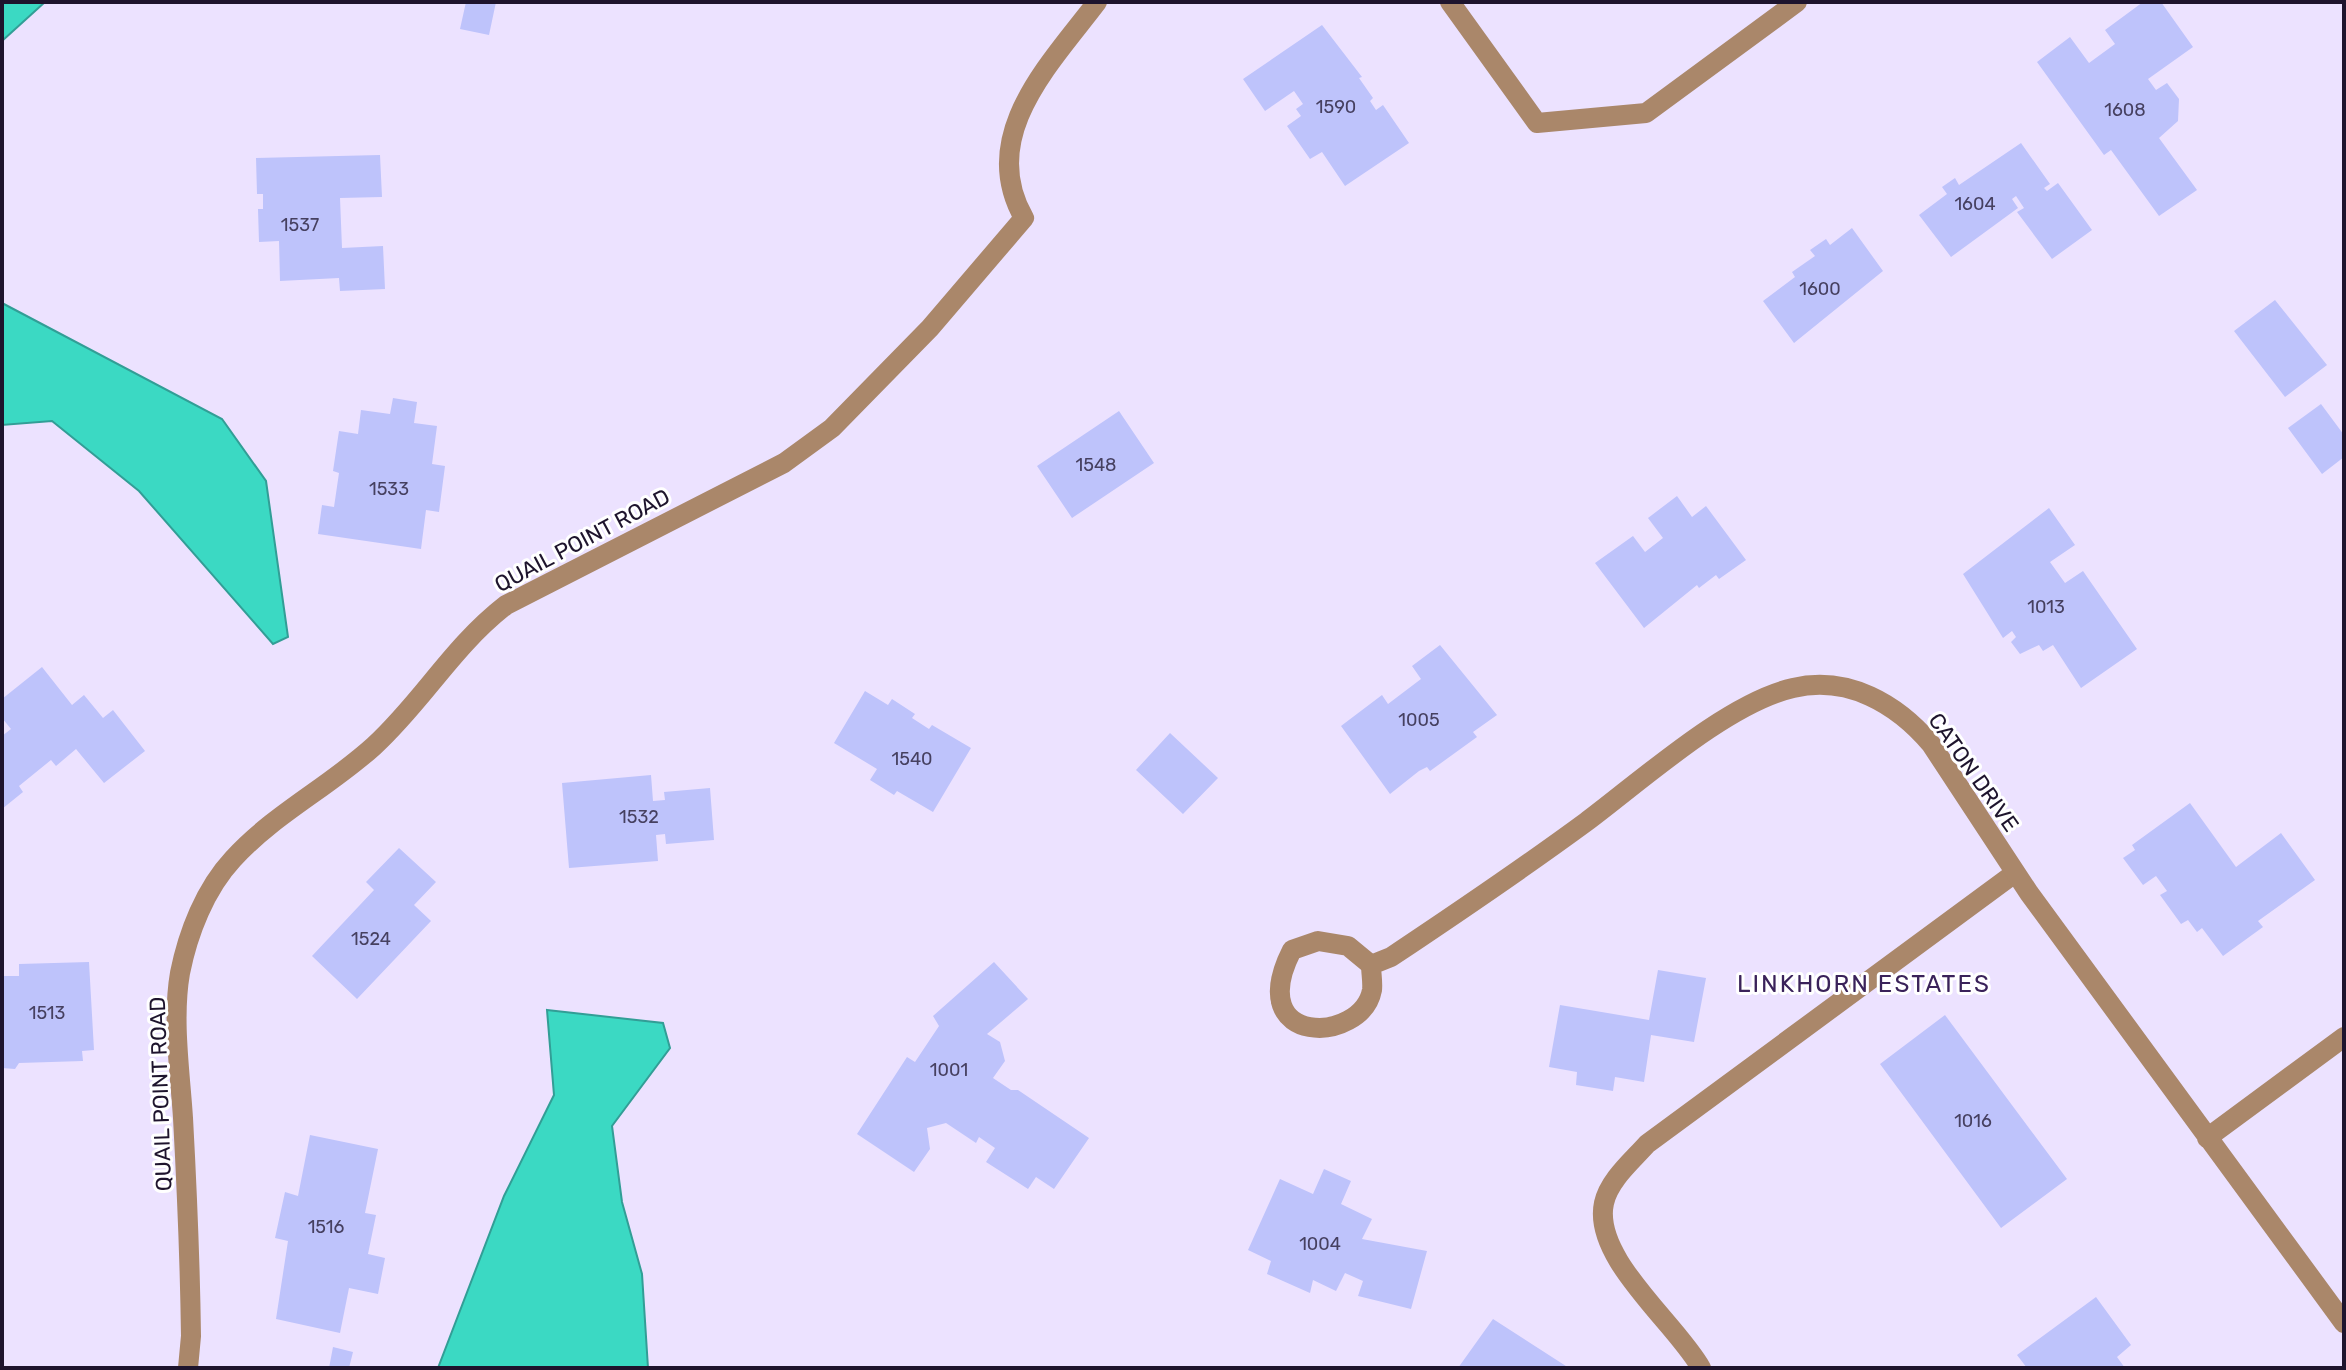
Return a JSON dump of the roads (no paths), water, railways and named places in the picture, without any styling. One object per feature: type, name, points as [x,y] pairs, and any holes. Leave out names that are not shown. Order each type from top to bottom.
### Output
[{"type":"street","name":"QUAIL POINT ROAD","points":[[188,1368],[191,1321],[178,1039],[180,976],[189,938],[209,893],[231,861],[266,826],[323,788],[375,746],[474,630],[506,605],[784,463],[832,428],[930,328],[1024,218],[1013,200],[1008,164],[1013,128],[1027,95],[1097,2]]},
{"type":"street","points":[[1450,2],[1537,123],[1646,113],[1797,2]]},
{"type":"street","name":"CATON DRIVE","points":[[1371,965],[1391,957],[1530,864],[1710,731],[1760,699],[1794,688],[1823,685],[1851,689],[1884,702],[1913,723],[1931,744],[2015,873],[2344,1323]]},
{"type":"street","points":[[1701,1368],[1618,1259],[1604,1233],[1604,1203],[1614,1180],[1647,1144],[2015,873]]},
{"type":"street","points":[[1318,941],[1348,946],[1371,965],[1372,992],[1357,1016],[1332,1028],[1306,1027],[1288,1018],[1278,998],[1279,976],[1292,950],[1318,941]]},
{"type":"street","points":[[2207,1138],[2344,1037]]},
{"type":"district","name":"LINKHORN ESTATES","points":[[1864,984]]}]
